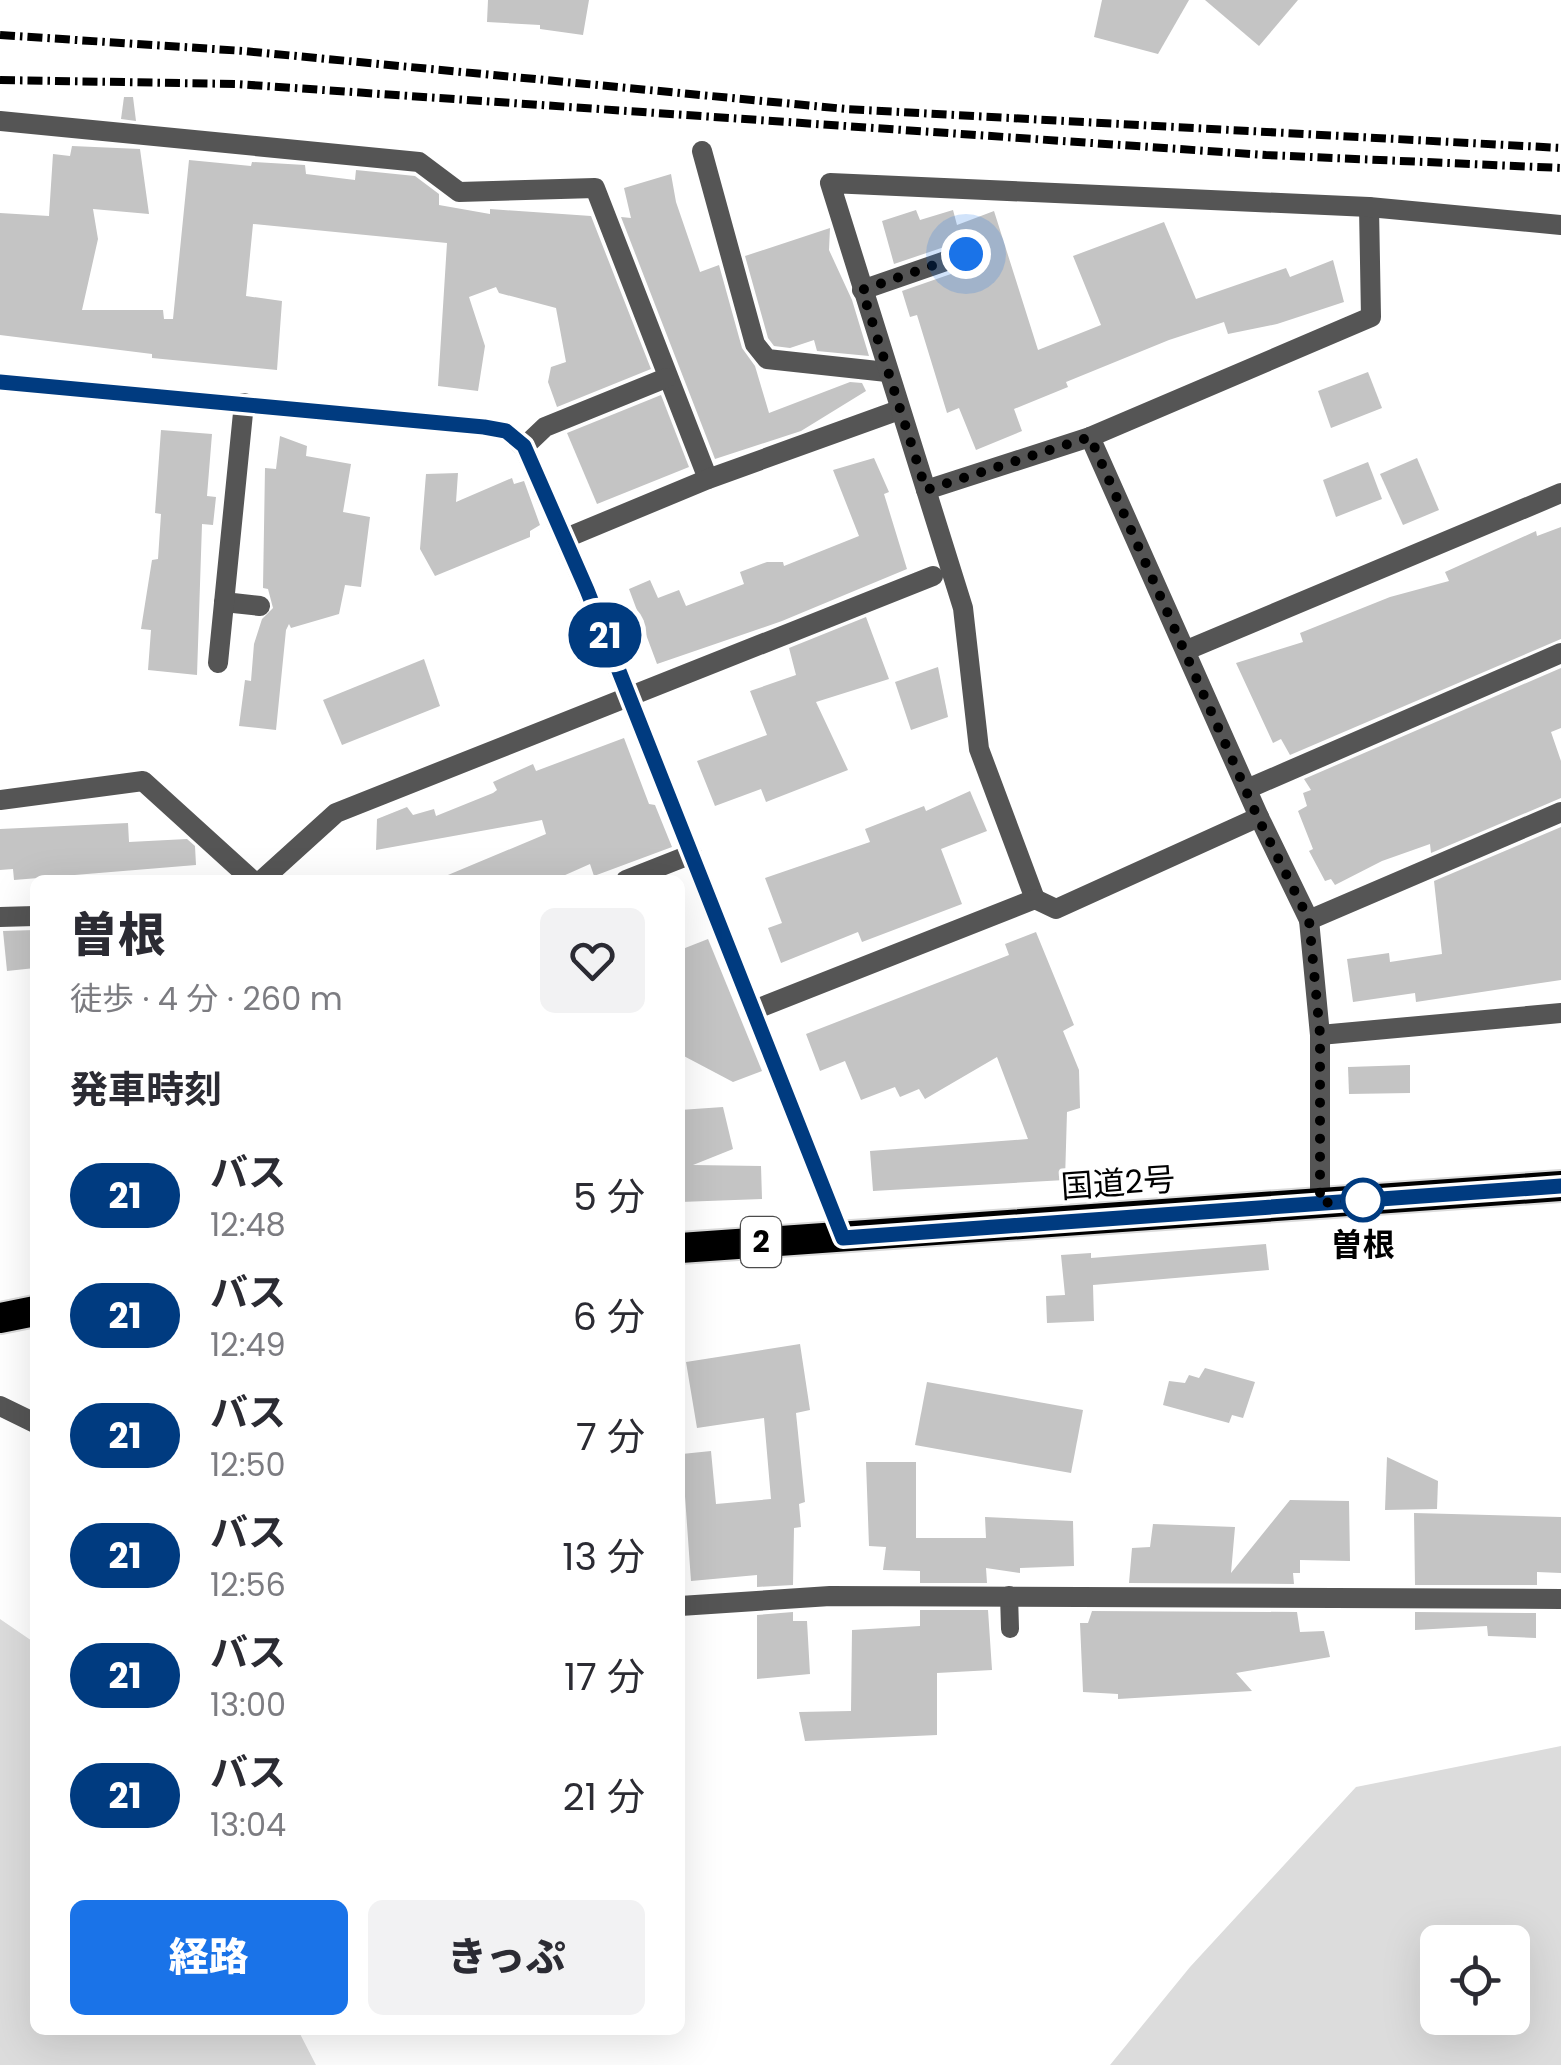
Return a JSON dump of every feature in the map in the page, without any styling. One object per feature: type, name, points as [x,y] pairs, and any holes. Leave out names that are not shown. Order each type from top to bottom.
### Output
[{"type":"highway","name":"国道2号","points":[[685,1248],[1561,1186]]},
{"type":"highway","points":[[0,1318],[30,1312]]},
{"type":"street","points":[[0,121],[419,162],[458,192],[595,188],[708,480]]},
{"type":"street","points":[[702,151],[755,344],[766,359],[887,372]]},
{"type":"street","points":[[1258,818],[1056,909],[1035,899],[979,749],[963,608],[830,183],[1369,207],[1561,225]]},
{"type":"street","points":[[926,490],[1090,437],[1371,316],[1369,207]]},
{"type":"street","points":[[862,290],[966,254]]},
{"type":"street","points":[[524,446],[545,427],[666,378]]},
{"type":"street","points":[[0,382],[484,427],[506,431],[524,446],[566,538],[843,1238]]},
{"type":"street","points":[[218,663],[244,403]]},
{"type":"street","points":[[566,538],[708,480],[899,410]]},
{"type":"street","points":[[1090,437],[1188,650],[1258,818],[1309,920],[1320,1034],[1320,1203]]},
{"type":"street","points":[[1188,650],[1561,493]]},
{"type":"street","points":[[268,875],[336,814],[933,576]]},
{"type":"street","points":[[224,602],[260,606]]},
{"type":"street","points":[[1246,789],[1561,654]]},
{"type":"street","points":[[0,800],[143,782],[246,875]]},
{"type":"street","points":[[1309,920],[1561,812]]},
{"type":"street","points":[[639,875],[692,854]]},
{"type":"street","points":[[754,1010],[1035,899]]},
{"type":"street","points":[[0,917],[30,916]]},
{"type":"street","points":[[1320,1034],[1561,1013]]},
{"type":"street","points":[[0,1406],[30,1421]]},
{"type":"street","points":[[685,1606],[830,1596],[1561,1599]]},
{"type":"lane","points":[[1009,1595],[1010,1629]]},
{"type":"shaded area","points":[[0,1619],[30,1640],[30,2035],[301,2035],[316,2065],[0,2065]]},
{"type":"shaded area","points":[[1561,1746],[1561,2065],[1110,2065],[1190,1967],[1356,1787]]},
{"type":"building","points":[[488,0],[589,0],[583,35],[540,29],[540,25],[487,22]]},
{"type":"building","points":[[1102,0],[1189,0],[1158,54],[1094,37]]},
{"type":"building","points":[[1205,0],[1298,0],[1259,46]]},
{"type":"building","points":[[124,97],[133,97],[136,121],[121,119]]},
{"type":"building","points":[[72,146],[140,149],[149,214],[93,209],[98,239],[82,310],[163,310],[164,319],[173,319],[189,160],[251,166],[252,162],[305,165],[306,174],[355,180],[356,170],[415,176],[439,194],[439,205],[490,214],[490,209],[591,216],[651,369],[557,407],[548,382],[551,367],[566,362],[556,308],[499,293],[496,287],[469,297],[485,346],[478,391],[438,386],[447,243],[253,224],[246,296],[282,301],[277,370],[152,358],[152,354],[0,335],[0,213],[49,216],[53,154],[70,156]]},
{"type":"building","points":[[671,174],[676,202],[700,272],[719,265],[742,348],[755,366],[769,413],[850,382],[862,383],[866,391],[801,431],[715,459],[621,217],[631,218],[624,188]]},
{"type":"building","points":[[916,210],[920,220],[953,210],[957,225],[994,211],[1038,350],[1101,325],[1073,256],[1164,222],[1196,299],[1286,268],[1290,277],[1333,260],[1344,302],[1277,324],[1228,334],[1224,322],[1169,340],[1066,382],[1068,387],[1014,409],[1022,431],[976,450],[959,408],[947,413],[917,315],[910,317],[902,291],[971,267],[979,250],[974,243],[962,241],[894,264],[882,221]]},
{"type":"building","points":[[830,228],[829,250],[852,300],[869,356],[817,351],[814,340],[790,348],[774,346],[768,338],[745,256]]},
{"type":"building","points":[[1368,372],[1382,408],[1331,428],[1318,391]]},
{"type":"building","points":[[661,395],[689,467],[597,504],[567,433]]},
{"type":"building","points":[[161,430],[212,434],[207,496],[216,497],[213,525],[202,524],[197,675],[148,670],[151,630],[141,629],[152,560],[158,559],[161,514],[155,513]]},
{"type":"building","points":[[280,436],[307,446],[306,456],[351,464],[343,512],[370,517],[361,587],[345,585],[339,614],[291,628],[289,624],[286,630],[276,730],[239,726],[245,680],[251,681],[254,644],[262,619],[273,608],[268,589],[263,588],[265,468],[276,469]]},
{"type":"building","points":[[874,458],[889,492],[884,494],[907,569],[782,621],[657,664],[629,589],[650,580],[658,598],[679,590],[686,606],[744,584],[740,572],[767,562],[783,562],[784,566],[859,536],[833,470]]},
{"type":"building","points":[[1417,458],[1439,510],[1403,525],[1380,474]]},
{"type":"building","points":[[1368,462],[1382,499],[1336,517],[1323,480]]},
{"type":"building","points":[[458,473],[456,502],[512,478],[514,484],[524,481],[540,525],[530,531],[530,537],[435,576],[420,549],[426,474]]},
{"type":"building","points":[[1561,527],[1561,639],[1290,755],[1281,739],[1273,743],[1236,663],[1303,642],[1300,633],[1390,597],[1449,581],[1445,572],[1536,531],[1537,536]]},
{"type":"building","points":[[866,617],[889,679],[816,702],[848,770],[766,802],[761,789],[715,806],[697,761],[767,735],[750,691],[796,675],[789,648]]},
{"type":"building","points":[[424,659],[440,706],[342,745],[323,700]]},
{"type":"building","points":[[938,667],[948,717],[911,730],[895,682]]},
{"type":"building","points":[[1561,668],[1561,728],[1551,732],[1561,761],[1561,798],[1431,853],[1430,844],[1382,861],[1335,885],[1331,879],[1325,881],[1309,851],[1313,849],[1298,811],[1307,806],[1303,793],[1311,790],[1304,779]]},
{"type":"building","points":[[624,738],[649,804],[655,805],[672,847],[597,875],[590,864],[565,875],[448,875],[546,834],[542,820],[376,850],[377,819],[407,807],[413,815],[434,809],[436,816],[493,793],[497,790],[493,782],[533,764],[536,771]]},
{"type":"building","points":[[970,791],[987,831],[941,849],[962,904],[862,942],[858,932],[781,963],[768,928],[782,923],[765,878],[870,842],[865,829],[924,806],[926,811]]},
{"type":"building","points":[[128,823],[129,842],[187,839],[195,846],[196,865],[30,875],[30,879],[14,880],[13,869],[0,870],[0,829]]},
{"type":"building","points":[[1561,827],[1561,980],[1416,1002],[1415,993],[1353,1002],[1347,959],[1389,953],[1390,962],[1442,954],[1434,881]]},
{"type":"building","points":[[30,930],[30,969],[7,971],[3,931]]},
{"type":"building","points":[[1036,932],[1074,1025],[1063,1031],[1079,1070],[1080,1108],[1067,1112],[1065,1180],[873,1191],[870,1151],[1028,1139],[997,1057],[925,1099],[919,1089],[900,1097],[895,1087],[861,1100],[845,1061],[820,1071],[806,1034],[1009,955],[1005,944]]},
{"type":"building","points":[[708,939],[762,1071],[733,1082],[685,1057],[685,948]]},
{"type":"building","points":[[1410,1065],[1410,1093],[1349,1094],[1348,1067]]},
{"type":"building","points":[[723,1107],[733,1149],[693,1165],[761,1166],[762,1199],[685,1202],[685,1110]]},
{"type":"building","points":[[1266,1244],[1269,1270],[1093,1285],[1094,1321],[1047,1323],[1046,1296],[1065,1295],[1061,1255],[1091,1253],[1091,1258]]},
{"type":"building","points":[[800,1344],[810,1410],[796,1413],[805,1502],[799,1504],[801,1527],[794,1528],[793,1585],[757,1587],[757,1575],[691,1581],[685,1454],[711,1451],[716,1504],[771,1499],[764,1418],[697,1428],[686,1362]]},
{"type":"building","points":[[1205,1368],[1255,1382],[1243,1418],[1232,1415],[1229,1423],[1163,1405],[1169,1381],[1185,1383],[1189,1375],[1199,1378]]},
{"type":"building","points":[[927,1382],[1083,1410],[1071,1473],[915,1445]]},
{"type":"building","points":[[1387,1457],[1438,1481],[1437,1509],[1385,1510]]},
{"type":"building","points":[[866,1462],[916,1462],[916,1538],[986,1538],[985,1517],[1073,1521],[1074,1566],[1020,1568],[1020,1573],[986,1568],[987,1583],[920,1583],[920,1571],[883,1570],[886,1547],[869,1546]]},
{"type":"building","points":[[1290,1500],[1349,1501],[1350,1561],[1300,1560],[1300,1573],[1293,1573],[1294,1584],[1129,1583],[1132,1548],[1150,1547],[1153,1524],[1235,1527],[1231,1573]]},
{"type":"building","points":[[1414,1513],[1561,1517],[1561,1573],[1537,1572],[1537,1585],[1415,1585]]},
{"type":"building","points":[[920,1610],[988,1610],[992,1670],[937,1673],[937,1735],[805,1741],[799,1712],[851,1711],[852,1630],[920,1626]]},
{"type":"building","points":[[1092,1611],[1297,1612],[1300,1632],[1324,1631],[1330,1657],[1236,1673],[1252,1691],[1118,1699],[1118,1694],[1083,1692],[1080,1623],[1088,1623]]},
{"type":"building","points":[[793,1612],[793,1621],[807,1621],[810,1674],[757,1679],[757,1615]]},
{"type":"building","points":[[1415,1612],[1536,1613],[1536,1638],[1488,1636],[1487,1626],[1415,1630]]},
{"type":"railway","points":[[0,35],[244,51],[846,109],[1561,148]]},
{"type":"railway","points":[[0,80],[236,84],[1266,155],[1561,168]]},
{"type":"bus line","name":"21","points":[[0,382],[484,427],[506,431],[524,446],[587,590],[843,1238],[1561,1186]]},
{"type":"place","name":"曽根","points":[[1363,1200]]},
{"type":"route","points":[[966,254],[862,290],[926,490],[1090,437],[1188,650],[1258,818],[1309,920],[1320,1034],[1320,1203],[1363,1200]]}]
